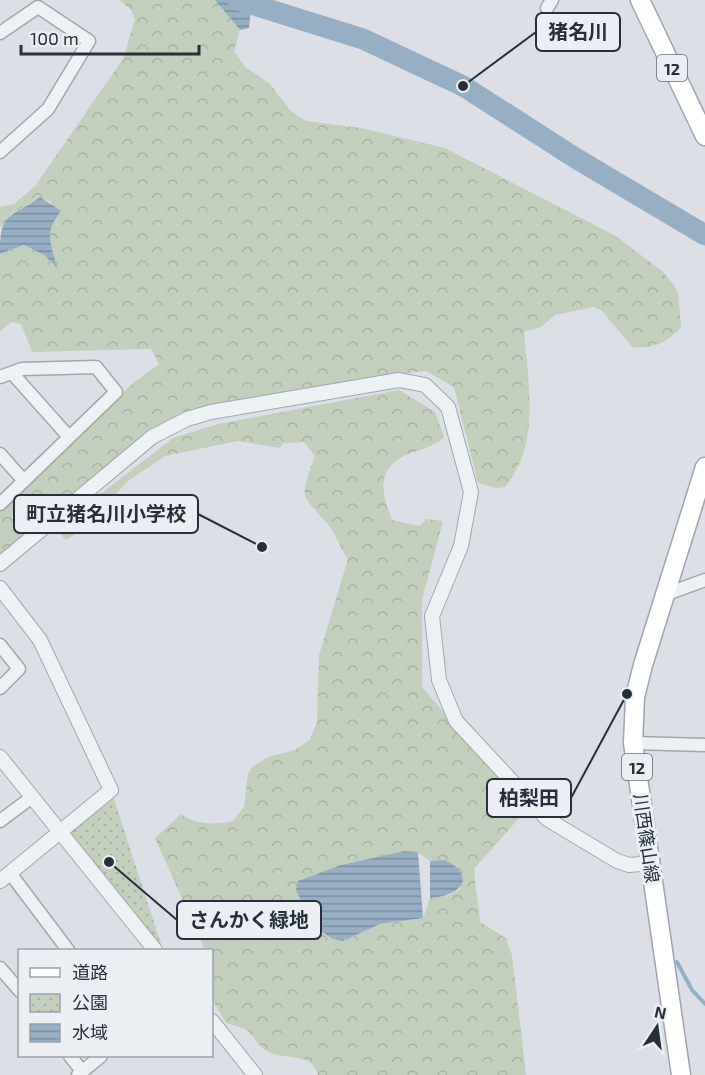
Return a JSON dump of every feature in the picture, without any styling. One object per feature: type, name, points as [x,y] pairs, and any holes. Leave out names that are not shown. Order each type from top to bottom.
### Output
[{"type":"main road","name":"12","points":[[640,0],[705,136]]},
{"type":"main road","name":"川西篠山線","points":[[681,1075],[633,743],[634,697],[705,467]]},
{"type":"street","points":[[0,33],[38,7],[89,42],[48,109],[0,151]]},
{"type":"street","points":[[0,504],[116,392],[96,367],[22,369],[6,375],[69,437]]},
{"type":"street","points":[[0,564],[152,437],[187,419],[211,412],[399,380],[425,385],[448,407],[471,492],[461,546],[436,599],[432,616],[439,680],[447,703],[456,721],[547,819],[617,861],[629,865],[651,863]]},
{"type":"street","points":[[0,454],[24,481]]},
{"type":"street","points":[[664,595],[705,580]]},
{"type":"street","points":[[0,588],[40,640],[111,790],[5,877],[66,949]]},
{"type":"street","points":[[0,645],[19,669],[0,688]]},
{"type":"street","points":[[633,743],[705,745]]},
{"type":"street","points":[[0,757],[153,949]]},
{"type":"street","points":[[0,821],[32,797]]},
{"type":"street","points":[[0,968],[18,989]]},
{"type":"street","points":[[213,1022],[255,1075]]},
{"type":"street","points":[[71,1057],[80,1073],[100,1057]]},
{"type":"green space","points":[[120,0],[215,0],[240,30],[234,51],[245,67],[269,83],[291,111],[306,121],[361,128],[445,148],[616,236],[663,272],[674,285],[678,293],[681,327],[659,344],[632,347],[602,311],[594,307],[555,315],[541,327],[524,332],[529,392],[528,433],[524,452],[505,487],[496,488],[478,483],[454,387],[426,371],[366,378],[185,411],[145,432],[0,557],[0,512],[132,384],[159,364],[151,349],[32,352],[21,324],[12,322],[0,331],[0,254],[24,245],[44,255],[55,267],[48,234],[51,202],[40,197],[11,214],[0,228],[0,207],[14,204],[35,186],[123,59],[135,19],[131,10]]},
{"type":"green space","points":[[399,390],[435,412],[444,437],[431,446],[396,461],[385,475],[384,493],[392,520],[419,526],[426,519],[443,521],[422,600],[422,687],[527,809],[475,868],[480,922],[506,938],[512,955],[526,1075],[318,1075],[315,1068],[305,1060],[267,1051],[248,1031],[226,1023],[213,1001],[213,949],[205,949],[155,838],[181,814],[206,823],[233,821],[244,807],[248,774],[252,767],[268,757],[295,750],[310,740],[317,722],[319,655],[348,559],[332,530],[305,495],[306,481],[315,456],[304,442],[283,443],[280,448],[238,441],[165,456],[128,481],[87,526],[66,540],[57,531],[63,523],[173,438],[218,424]],"holes":[[[404,851],[418,852],[430,861],[445,862],[455,869],[463,877],[459,890],[450,895],[430,898],[423,918],[380,924],[343,941],[341,865]]]},
{"type":"green space","points":[[111,790],[163,949],[154,949],[60,832]]},
{"type":"water","points":[[215,0],[252,0],[249,28],[240,30]]},
{"type":"water","points":[[40,197],[61,211],[50,232],[57,268],[44,255],[24,245],[0,254],[4,223],[14,213]]},
{"type":"water","points":[[404,851],[418,852],[423,918],[380,924],[343,941],[333,939],[311,924],[296,890],[298,881],[341,865]]},
{"type":"water","points":[[445,860],[461,873],[463,879],[461,885],[449,894],[430,898],[430,861]]},
{"type":"waterway","points":[[238,0],[363,39],[463,86],[577,159],[705,235]]},
{"type":"waterway","points":[[677,962],[692,990],[705,1004]]},
{"type":"place","name":"猪名川","points":[[463,86]]},
{"type":"place","name":"町立猪名川小学校","points":[[262,547]]},
{"type":"place","name":"柏梨田","points":[[627,694]]},
{"type":"place","name":"さんかく緑地","points":[[109,862]]}]
